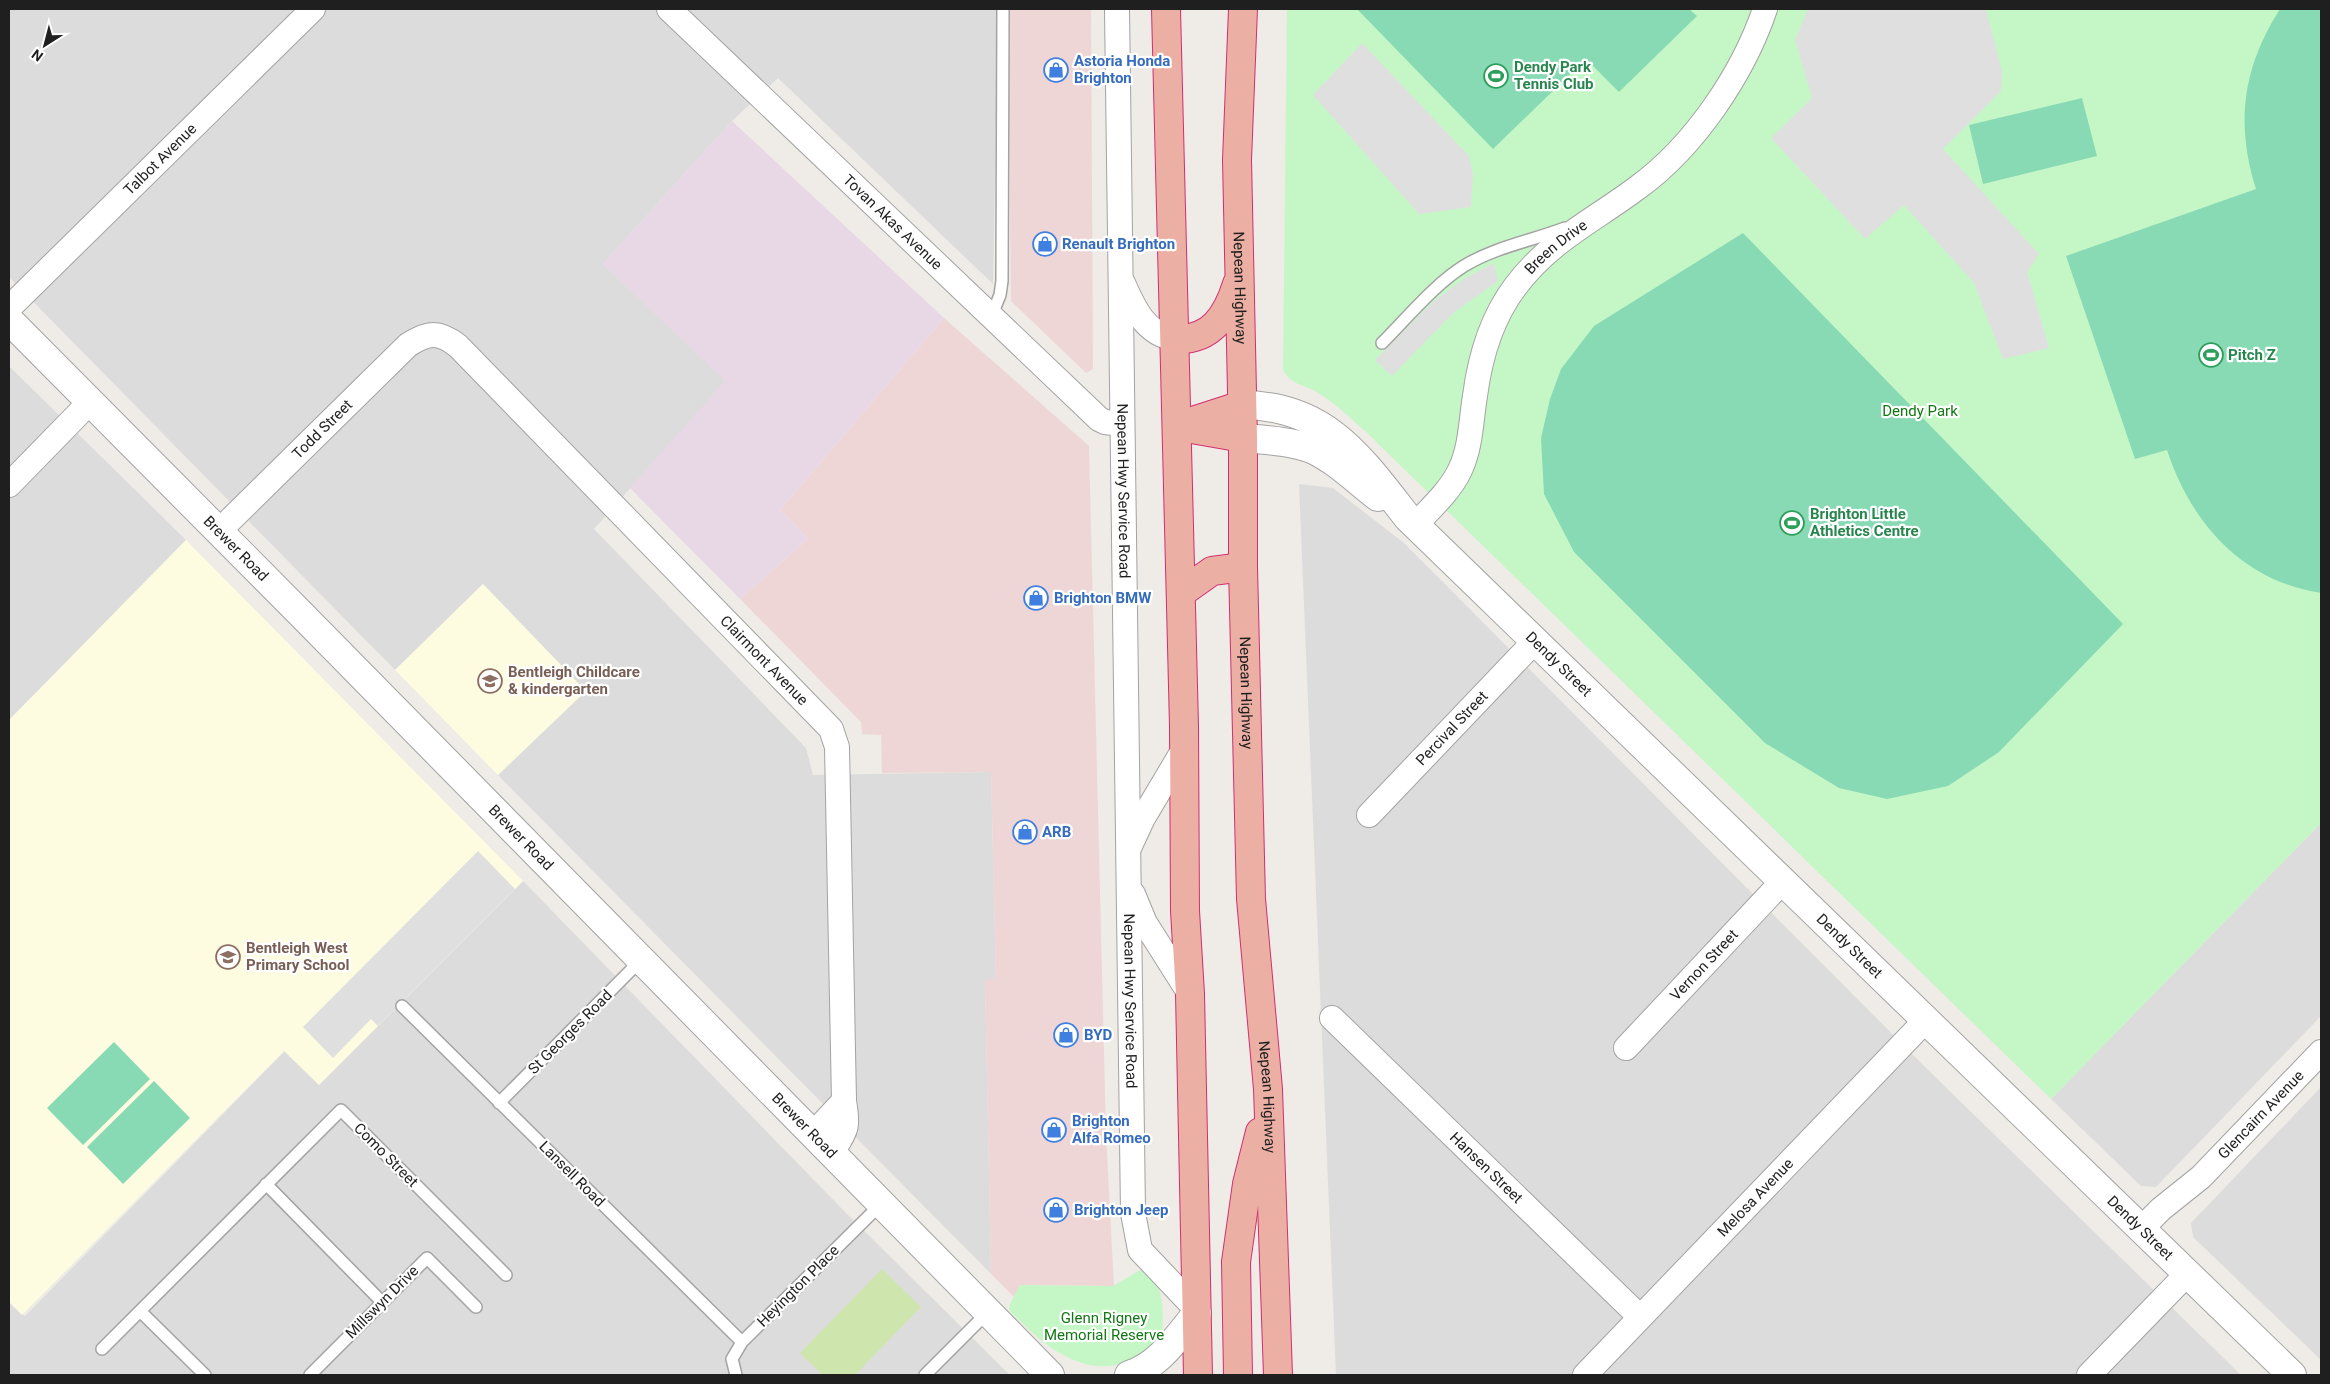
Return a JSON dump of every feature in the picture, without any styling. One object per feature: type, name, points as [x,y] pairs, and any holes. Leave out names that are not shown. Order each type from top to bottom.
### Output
[{"type":"highway","points":[[1166,9],[1181,593],[1185,911],[1190,994],[1198,1375]]},
{"type":"highway","name":"Nepean Highway","points":[[1243,9],[1237,160],[1243,438],[1243,567],[1251,899],[1268,1100],[1278,1375]]},
{"type":"highway","points":[[1175,338],[1196,337],[1216,324],[1231,302],[1240,273]]},
{"type":"highway","points":[[1177,426],[1242,405]]},
{"type":"highway","points":[[1177,426],[1243,438]]},
{"type":"highway","points":[[1181,593],[1212,571],[1243,567]]},
{"type":"highway","points":[[1238,1375],[1236,1278],[1239,1236],[1247,1184],[1268,1100]]},
{"type":"highway","points":[[1196,1311],[1236,1310]]},
{"type":"street","name":"Talbot Avenue","points":[[9,308],[312,9]]},
{"type":"street","name":"Tovan Akas Avenue","points":[[670,9],[1099,419],[1105,422],[1122,424]]},
{"type":"street","name":"Nepean Hwy Service Road","points":[[1117,9],[1132,1193],[1136,1236],[1144,1254],[1196,1311]]},
{"type":"street","name":"Breen Drive","points":[[1411,522],[1446,492],[1460,471],[1466,455],[1481,358],[1500,311],[1514,288],[1552,246],[1655,175],[1722,97],[1738,69],[1765,9]]},
{"type":"street","name":"Nepean Hwy Service Road","points":[[1119,276],[1142,320],[1160,335],[1175,338]]},
{"type":"street","name":"Brewer Road","points":[[9,320],[1041,1366],[1064,1375]]},
{"type":"street","name":"Todd Street","points":[[219,531],[408,345],[430,335]]},
{"type":"street","name":"Clairmont Avenue","points":[[430,335],[448,338],[458,346],[831,729],[837,747],[844,1101],[822,1144]]},
{"type":"street","points":[[9,485],[90,402]]},
{"type":"street","name":"Dendy Street","points":[[1242,405],[1267,405],[1285,409],[1308,417],[1323,427],[1364,463],[1411,522]]},
{"type":"street","name":"Dendy Street","points":[[1243,438],[1289,443],[1311,449],[1330,460],[1411,522],[2292,1375]]},
{"type":"street","name":"Percival Street","points":[[1370,815],[1535,641]]},
{"type":"street","name":"Nepean Hwy Service Road","points":[[1128,858],[1132,842],[1143,818],[1184,749]]},
{"type":"street","name":"Nepean Hwy Service Road","points":[[1129,882],[1145,923],[1190,994]]},
{"type":"street","name":"Vernon Street","points":[[1626,1048],[1782,882]]},
{"type":"street","name":"Hansen Street","points":[[1332,1018],[1640,1317]]},
{"type":"street","name":"Melosa Avenue","points":[[1585,1375],[1926,1020]]},
{"type":"street","name":"Glencairn Avenue","points":[[2146,1234],[2161,1208],[2201,1176],[2321,1052]]},
{"type":"street","points":[[2089,1375],[2187,1274]]},
{"type":"street","points":[[1129,1375],[1143,1369],[1158,1359],[1196,1311]]},
{"type":"lane","points":[[991,317],[1000,295],[1002,281],[1003,9]]},
{"type":"lane","points":[[1382,343],[1417,307],[1463,266],[1496,250],[1590,219]]},
{"type":"lane","name":"St Georges Road","points":[[499,1103],[641,960]]},
{"type":"lane","name":"Lansell Road","points":[[402,1006],[742,1342]]},
{"type":"lane","name":"Como Street","points":[[102,1349],[341,1110],[506,1275]]},
{"type":"lane","points":[[266,1184],[382,1302]]},
{"type":"lane","name":"Heyington Place","points":[[736,1375],[732,1359],[742,1342],[881,1204]]},
{"type":"lane","name":"Millswyn Drive","points":[[310,1375],[427,1258],[476,1307]]},
{"type":"lane","points":[[140,1310],[205,1375]]},
{"type":"lane","points":[[925,1375],[988,1312]]},
{"type":"shaded area","points":[[9,9],[998,9],[993,284],[778,78],[732,121],[603,264],[726,381],[594,529],[806,748],[813,775],[991,772],[996,980],[985,980],[991,1274],[498,775],[585,691],[483,584],[395,670],[9,277]]},
{"type":"shaded area","points":[[1008,9],[1091,9],[1093,369],[1086,373],[1011,301]]},
{"type":"shaded area","points":[[1808,9],[1986,9],[2002,71],[2001,91],[1943,149],[2039,254],[2027,272],[2049,348],[2003,359],[1974,283],[1904,205],[1865,239],[1771,138],[1812,98],[1795,40]]},
{"type":"shaded area","points":[[1362,43],[1469,156],[1473,175],[1471,207],[1419,214],[1313,95]]},
{"type":"shaded area","points":[[732,121],[944,318],[780,510],[808,539],[740,599],[630,488],[725,381],[603,264]]},
{"type":"shaded area","points":[[1494,263],[1498,281],[1453,313],[1392,376],[1375,360],[1434,301],[1465,278]]},
{"type":"shaded area","points":[[944,318],[1089,446],[1106,1135],[1114,1286],[1020,1285],[1014,1297],[991,1274],[985,980],[996,979],[991,772],[882,773],[881,735],[862,734],[861,722],[740,599],[808,539],[780,510]]},
{"type":"shaded area","points":[[9,366],[186,540],[9,721]]},
{"type":"shaded area","points":[[1299,484],[1333,488],[1404,543],[1923,1065],[2241,1375],[1336,1375]]},
{"type":"shaded area","name":"Bentleigh West Primary School","points":[[186,540],[523,881],[319,1085],[284,1051],[22,1315],[9,1302],[9,720]]},
{"type":"shaded area","name":"Bentleigh Childcare & kindergarten","points":[[483,584],[586,691],[498,775],[395,670]]},
{"type":"shaded area","points":[[2321,823],[2321,1016],[2156,1187],[2141,1186],[2051,1099]]},
{"type":"shaded area","points":[[478,851],[515,889],[378,1026],[371,1019],[333,1058],[303,1027]]},
{"type":"shaded area","points":[[523,881],[845,1212],[1010,1375],[9,1375],[9,1301],[25,1316],[285,1051],[319,1085]]},
{"type":"shaded area","points":[[2321,1087],[2321,1360],[2193,1237],[2191,1223]]},
{"type":"green space","name":"Dendy Park","points":[[1287,9],[2321,9],[2321,823],[2051,1099],[1365,431],[1329,400],[1315,391],[1294,382],[1283,370]]},
{"type":"green space","name":"Dendy Park Tennis Club","points":[[1357,9],[1689,9],[1697,16],[1619,92],[1586,59],[1493,149]]},
{"type":"green space","name":"Pitch Z","points":[[2280,9],[2321,9],[2321,593],[2293,586],[2267,576],[2244,562],[2223,544],[2205,524],[2190,501],[2177,477],[2167,450],[2135,459],[2066,256],[2256,189],[2249,165],[2246,141],[2246,96],[2258,52],[2267,31]]},
{"type":"green space","points":[[2082,98],[2097,156],[1983,184],[1969,125]]},
{"type":"green space","name":"Brighton Little Athletics Centre","points":[[1743,233],[2123,624],[1999,752],[1948,786],[1887,799],[1839,788],[1765,743],[1574,552],[1544,494],[1541,438],[1550,399],[1561,369],[1594,326]]},
{"type":"green space","points":[[114,1042],[150,1079],[83,1145],[47,1108]]},
{"type":"green space","points":[[154,1081],[190,1118],[123,1184],[87,1147]]},
{"type":"green space","points":[[882,1269],[921,1307],[855,1375],[823,1375],[800,1353]]},
{"type":"green space","name":"Glenn Rigney Memorial Reserve","points":[[1140,1270],[1152,1277],[1159,1290],[1163,1316],[1161,1334],[1156,1346],[1151,1350],[1115,1365],[1098,1366],[1081,1363],[1065,1356],[1035,1335],[1009,1310],[1010,1304],[1020,1285],[1113,1286]]},
{"type":"place","name":"Astoria Honda Brighton","points":[[1056,70]]},
{"type":"place","name":"Dendy Park Tennis Club","points":[[1496,76]]},
{"type":"place","name":"Renault Brighton","points":[[1045,244]]},
{"type":"place","name":"Pitch Z","points":[[2211,355]]},
{"type":"place","name":"Brighton Little Athletics Centre","points":[[1792,523]]},
{"type":"place","name":"Brighton BMW","points":[[1036,598]]},
{"type":"place","name":"Bentleigh Childcare & kindergarten","points":[[490,681]]},
{"type":"place","name":"ARB","points":[[1025,832]]},
{"type":"place","name":"Bentleigh West Primary School","points":[[228,957]]},
{"type":"place","name":"BYD","points":[[1066,1035]]},
{"type":"place","name":"Brighton Alfa Romeo","points":[[1054,1130]]},
{"type":"place","name":"Brighton Jeep","points":[[1056,1210]]}]
